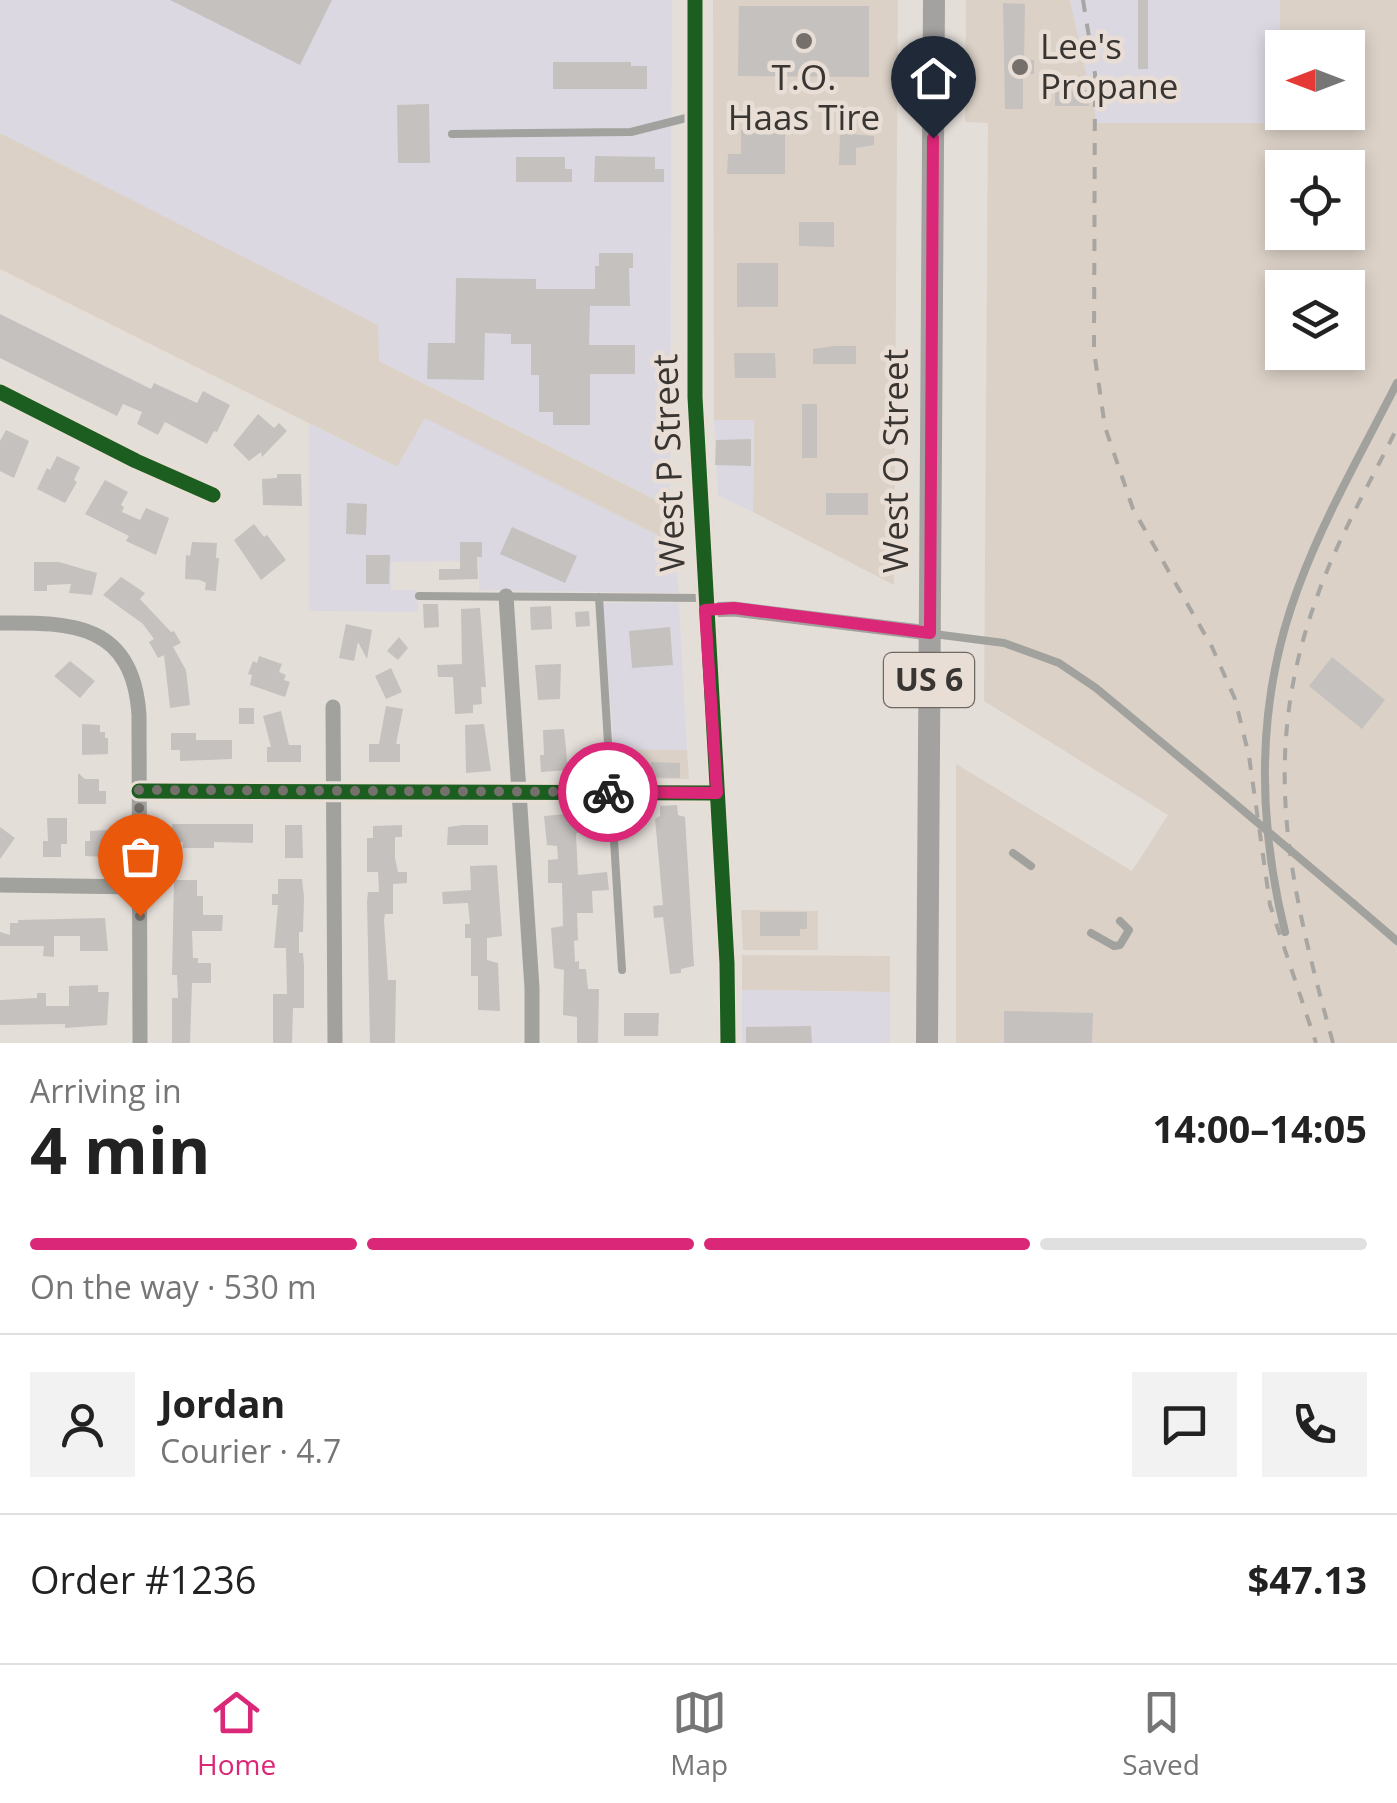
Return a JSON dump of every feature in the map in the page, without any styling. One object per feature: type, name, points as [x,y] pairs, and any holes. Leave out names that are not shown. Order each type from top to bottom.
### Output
[{"type":"main road","name":"West O Street","points":[[927,1043],[934,0]]},
{"type":"street","name":"West P Street","points":[[695,0],[695,397],[727,963],[728,1043]]},
{"type":"street","points":[[0,392],[136,461],[213,494]]},
{"type":"street","points":[[506,596],[532,988],[532,1043]]},
{"type":"street","points":[[705,604],[930,633]]},
{"type":"street","points":[[0,623],[74,625],[96,636],[129,670],[138,697],[140,1043]]},
{"type":"street","points":[[333,707],[335,1043]]},
{"type":"street","points":[[139,790],[717,793]]},
{"type":"street","points":[[0,885],[139,888]]},
{"type":"lane","points":[[452,134],[631,132],[694,117]]},
{"type":"lane","points":[[1285,932],[1269,858],[1264,800],[1266,726],[1276,664],[1298,586],[1397,383]]},
{"type":"lane","points":[[419,596],[600,597],[705,604]]},
{"type":"lane","points":[[600,597],[622,970]]},
{"type":"lane","points":[[930,633],[1004,642],[1059,662],[1096,688],[1397,941]]},
{"type":"lane","points":[[1013,853],[1031,866]]},
{"type":"lane","points":[[1091,933],[1114,946],[1120,945],[1129,930],[1120,921]]},
{"type":"shaded area","points":[[0,0],[672,0],[670,507],[379,361],[378,325],[0,133]]},
{"type":"shaded area","points":[[713,0],[898,0],[894,585],[753,512],[754,420],[714,420]]},
{"type":"shaded area","points":[[966,0],[1070,0],[1098,123],[1265,123],[1265,130],[1365,130],[1365,30],[1280,30],[1280,0],[1397,0],[1397,1043],[956,1043],[956,764],[1132,871],[1168,815],[984,701],[988,123],[965,122]]},
{"type":"shaded area","points":[[1070,0],[1280,0],[1280,30],[1265,30],[1265,123],[1097,123]]},
{"type":"shaded area","points":[[0,133],[379,325],[379,361],[670,507],[673,543],[425,419],[397,467],[0,269]]},
{"type":"shaded area","points":[[425,418],[673,543],[679,593],[479,590],[479,561],[391,562],[391,590],[417,590],[418,612],[309,611],[309,423],[397,467]]},
{"type":"shaded area","points":[[714,420],[754,420],[753,512],[718,495]]},
{"type":"shaded area","points":[[603,603],[679,603],[687,750],[614,749]]},
{"type":"shaded area","points":[[614,749],[687,750],[689,779],[616,779]]},
{"type":"shaded area","points":[[741,910],[818,911],[818,950],[743,950]]},
{"type":"shaded area","points":[[742,955],[890,956],[890,992],[742,990]]},
{"type":"shaded area","points":[[742,990],[890,992],[890,1043],[742,1043]]},
{"type":"building","points":[[170,0],[332,0],[300,65]]},
{"type":"building","points":[[1138,0],[1148,0],[1148,69],[1138,69]]},
{"type":"building","name":"Lee's Propane","points":[[1003,3],[1025,4],[1024,60],[1034,60],[1034,74],[1023,74],[1023,109],[1005,109]]},
{"type":"building","name":"T.O. Haas Tire","points":[[739,6],[869,6],[869,77],[738,76]]},
{"type":"building","points":[[553,62],[631,62],[631,66],[647,66],[647,89],[553,89]]},
{"type":"building","points":[[1055,90],[1089,90],[1089,106],[1055,106]]},
{"type":"building","points":[[429,104],[430,163],[398,163],[397,105]]},
{"type":"building","points":[[741,130],[785,130],[785,174],[727,174],[728,154],[741,154]]},
{"type":"building","points":[[840,133],[874,136],[874,145],[856,148],[856,165],[839,165]]},
{"type":"building","points":[[595,156],[655,157],[655,169],[664,169],[664,182],[594,182]]},
{"type":"building","points":[[516,157],[565,157],[565,169],[572,169],[572,182],[516,182]]},
{"type":"building","points":[[799,222],[834,222],[834,247],[799,246]]},
{"type":"building","points":[[599,253],[633,253],[633,268],[629,268],[630,306],[590,306],[589,345],[635,345],[635,374],[590,374],[590,425],[553,425],[553,412],[539,412],[539,375],[531,375],[531,344],[511,344],[511,334],[485,333],[484,380],[427,379],[428,343],[455,343],[456,278],[536,279],[536,289],[595,289]]},
{"type":"building","points":[[737,263],[778,263],[778,307],[737,307]]},
{"type":"building","points":[[0,314],[151,389],[154,383],[197,403],[203,391],[230,405],[207,444],[165,422],[158,435],[137,424],[142,412],[123,404],[117,416],[0,358]]},
{"type":"building","points":[[856,346],[856,364],[813,364],[813,349]]},
{"type":"building","points":[[734,353],[775,353],[776,378],[735,378]]},
{"type":"building","points":[[802,404],[817,404],[817,458],[802,458]]},
{"type":"building","points":[[258,414],[274,428],[279,423],[287,431],[262,457],[261,452],[249,461],[233,445]]},
{"type":"building","points":[[6,430],[29,441],[14,478],[0,471],[0,441]]},
{"type":"building","points":[[751,439],[751,466],[715,465],[716,440]]},
{"type":"building","points":[[57,456],[80,467],[65,503],[37,489]]},
{"type":"building","points":[[277,474],[301,474],[302,506],[263,505],[262,479],[277,478]]},
{"type":"building","points":[[105,480],[128,492],[122,512],[140,520],[146,508],[169,518],[156,555],[85,514]]},
{"type":"building","points":[[826,493],[868,493],[868,515],[826,515]]},
{"type":"building","points":[[347,503],[367,504],[366,535],[346,534]]},
{"type":"building","points":[[254,524],[286,560],[261,580],[234,540]]},
{"type":"building","points":[[512,527],[577,556],[565,583],[500,554]]},
{"type":"building","points":[[192,542],[217,543],[216,591],[205,590],[206,583],[200,580],[185,579],[186,555],[190,556]]},
{"type":"building","points":[[460,542],[482,542],[482,557],[477,557],[478,579],[439,580],[439,569],[460,569]]},
{"type":"building","points":[[366,555],[390,555],[389,584],[366,584]]},
{"type":"building","points":[[34,562],[59,562],[97,573],[92,595],[69,593],[71,584],[47,585],[47,591],[34,591]]},
{"type":"building","points":[[121,577],[145,593],[140,599],[174,631],[181,643],[173,647],[186,670],[190,705],[170,708],[164,655],[158,658],[149,642],[154,639],[143,624],[103,595]]},
{"type":"building","points":[[423,604],[438,604],[439,627],[424,628]]},
{"type":"building","points":[[551,606],[552,629],[531,630],[530,607]]},
{"type":"building","points":[[480,608],[486,687],[481,687],[482,704],[473,705],[473,713],[455,714],[453,677],[438,677],[437,665],[462,664],[461,609]]},
{"type":"building","points":[[589,611],[590,626],[576,627],[575,612]]},
{"type":"building","points":[[346,624],[372,630],[367,659],[358,642],[354,661],[339,658]]},
{"type":"building","points":[[670,627],[673,665],[632,668],[629,631]]},
{"type":"building","points":[[399,637],[408,648],[398,660],[387,651]]},
{"type":"building","points":[[259,656],[282,664],[279,672],[290,682],[285,697],[250,685],[252,675],[248,674]]},
{"type":"building","points":[[1332,657],[1385,700],[1362,729],[1309,686]]},
{"type":"building","points":[[70,661],[95,681],[80,698],[54,676]]},
{"type":"building","points":[[561,664],[560,699],[538,700],[535,665]]},
{"type":"building","points":[[391,668],[402,692],[386,699],[375,676]]},
{"type":"building","points":[[386,706],[403,709],[396,744],[400,744],[400,762],[369,762],[369,744],[379,744]]},
{"type":"building","points":[[239,708],[254,708],[254,724],[239,724]]},
{"type":"building","points":[[281,711],[289,745],[301,745],[301,762],[267,762],[267,747],[271,747],[263,716]]},
{"type":"building","points":[[82,724],[100,725],[100,732],[108,738],[108,754],[82,755]]},
{"type":"building","points":[[484,724],[491,771],[466,773],[465,725]]},
{"type":"building","points":[[564,729],[568,770],[541,772],[543,730]]},
{"type":"building","points":[[171,733],[196,733],[196,740],[232,740],[232,759],[180,761],[180,750],[171,750]]},
{"type":"building","points":[[651,762],[680,763],[680,778],[650,777]]},
{"type":"building","points":[[78,773],[85,779],[99,779],[99,791],[106,791],[106,804],[78,804]]},
{"type":"building","points":[[677,805],[678,815],[685,817],[694,966],[670,974],[663,917],[654,918],[653,906],[663,905],[655,819],[660,816],[660,806]]},
{"type":"building","points":[[597,811],[598,831],[576,833],[578,875],[607,872],[609,890],[592,891],[593,913],[577,913],[578,940],[574,941],[575,962],[579,961],[579,969],[586,969],[588,989],[599,989],[598,1043],[577,1043],[577,1017],[563,1015],[564,970],[554,968],[551,928],[563,926],[562,883],[548,883],[548,860],[558,859],[557,846],[547,845],[544,816]]},
{"type":"building","points":[[47,818],[67,818],[67,844],[61,844],[61,857],[43,857],[43,841],[48,841]]},
{"type":"building","points":[[172,824],[253,824],[253,843],[214,842],[214,848],[183,848],[183,842],[172,842]]},
{"type":"building","points":[[285,825],[302,825],[303,858],[285,858]]},
{"type":"building","points":[[402,825],[402,837],[395,837],[395,858],[398,872],[407,872],[407,883],[393,884],[393,914],[385,914],[384,920],[388,980],[396,980],[395,1043],[370,1043],[367,901],[368,892],[379,892],[378,872],[367,872],[367,838],[373,838],[373,826]]},
{"type":"building","points":[[488,825],[488,845],[447,845],[448,827]]},
{"type":"building","points":[[0,827],[15,838],[0,859]]},
{"type":"building","points":[[107,830],[108,857],[85,856],[90,831]]},
{"type":"building","points":[[497,865],[502,936],[487,938],[487,960],[498,963],[500,1011],[478,1010],[478,976],[471,976],[471,938],[465,938],[465,924],[470,924],[468,903],[443,904],[442,892],[471,890],[470,866]]},
{"type":"building","points":[[278,879],[302,879],[304,897],[299,953],[303,953],[304,1008],[293,1008],[292,1043],[273,1043],[273,994],[287,994],[286,948],[274,948],[278,905],[272,905],[272,894],[278,894]]},
{"type":"building","points":[[174,880],[197,880],[197,896],[203,896],[203,915],[223,915],[222,931],[192,931],[193,958],[198,958],[198,963],[211,963],[211,983],[192,983],[190,1043],[172,1043],[172,998],[178,998],[177,975],[172,975]]},
{"type":"building","points":[[760,912],[807,912],[807,929],[800,929],[800,936],[760,936]]},
{"type":"building","points":[[105,918],[108,951],[80,951],[80,936],[54,936],[54,957],[43,956],[44,946],[0,946],[0,932],[10,935],[10,923],[18,920]]},
{"type":"building","points":[[98,985],[98,992],[109,992],[107,1025],[0,1025],[0,1000],[37,998],[37,993],[46,993],[46,1006],[69,1006],[69,986]]},
{"type":"building","points":[[1004,1011],[1093,1013],[1092,1043],[1004,1043]]},
{"type":"building","points":[[624,1013],[659,1013],[658,1036],[624,1036]]},
{"type":"building","points":[[811,1026],[812,1043],[746,1043],[746,1027]]},
{"type":"railway","points":[[1083,0],[1095,74],[1094,351],[1105,427],[1133,509],[1212,647],[1235,699],[1249,756],[1270,905],[1316,1043]]},
{"type":"railway","points":[[1333,1043],[1293,873],[1286,819],[1289,710],[1300,653],[1326,572],[1397,428]]},
{"type":"cycle path","points":[[695,0],[695,397],[727,963],[728,1043]]},
{"type":"cycle path","points":[[0,392],[213,495]]},
{"type":"cycle path","points":[[139,791],[717,793]]},
{"type":"way so far","points":[[140,916],[139,790],[608,792]]},
{"type":"place","name":"T.O. Haas Tire","points":[[804,41]]},
{"type":"place","name":"Lee's Propane","points":[[1020,67]]},
{"type":"route","points":[[608,792],[717,793],[705,610],[734,608],[930,633],[933,138]]}]
